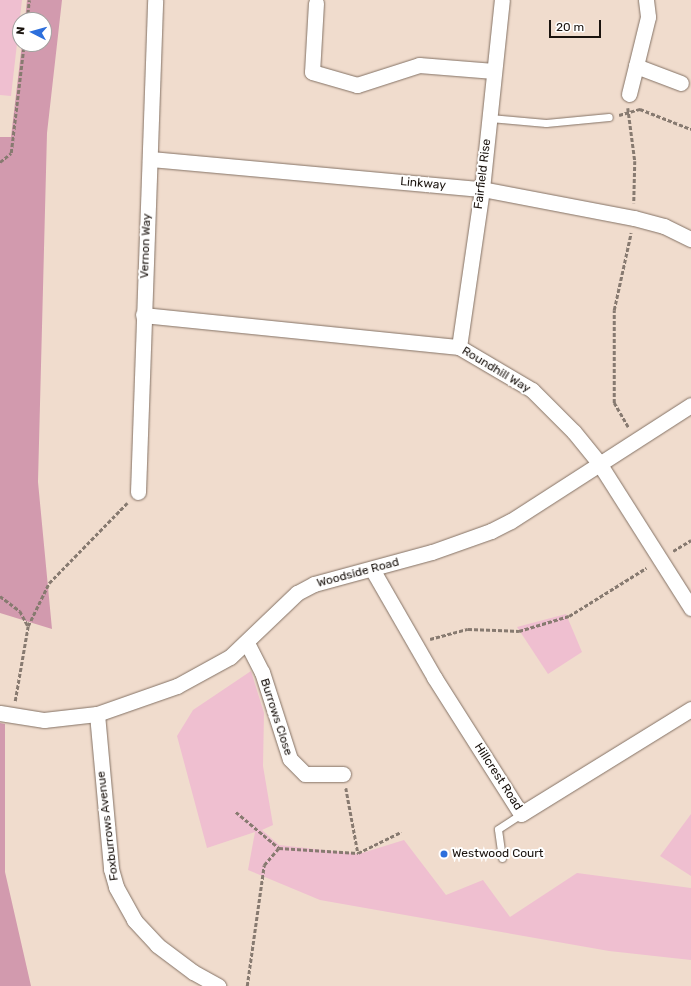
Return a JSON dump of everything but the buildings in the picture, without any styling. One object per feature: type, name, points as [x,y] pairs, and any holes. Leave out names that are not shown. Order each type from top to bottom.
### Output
[{"type":"street","name":"Vernon Way","points":[[138,492],[155,0]]},
{"type":"street","name":"Fairfield Rise","points":[[459,347],[482,189],[502,0]]},
{"type":"street","points":[[629,94],[648,17],[646,0]]},
{"type":"street","points":[[316,3],[312,72],[357,85],[419,66],[494,71]]},
{"type":"street","points":[[636,66],[681,83]]},
{"type":"street","name":"Linkway","points":[[150,160],[482,189],[634,218],[664,226],[691,239]]},
{"type":"street","name":"Roundhill Way","points":[[144,315],[459,347],[532,390],[574,432],[599,463],[691,608]]},
{"type":"street","name":"Woodside Road","points":[[0,713],[44,720],[97,714],[177,686],[214,668],[247,643],[297,593],[314,584],[432,552],[491,531],[511,521],[691,405]]},
{"type":"street","name":"Hillcrest Road","points":[[372,569],[414,643],[521,814],[691,709]]},
{"type":"street","name":"Burrows Close","points":[[247,643],[267,686],[290,759],[305,774],[343,774]]},
{"type":"street","name":"Foxburrows Avenue","points":[[97,714],[110,861],[116,887],[134,920],[156,945],[193,972],[218,986]]},
{"type":"lane","points":[[490,118],[546,123],[608,116]]},
{"type":"lane","points":[[502,858],[498,829],[521,814]]},
{"type":"path","points":[[28,12],[29,0]]},
{"type":"path","points":[[0,162],[11,152],[23,52]]},
{"type":"path","points":[[629,94],[627,114],[635,160],[634,218],[614,310],[614,403],[631,431]]},
{"type":"path","points":[[608,116],[627,114],[640,109],[691,129]]},
{"type":"path","points":[[14,703],[28,626],[50,583],[138,492]]},
{"type":"path","points":[[414,643],[468,630],[519,631],[569,616],[691,540]]},
{"type":"path","points":[[0,596],[20,611],[28,626]]},
{"type":"path","points":[[343,774],[358,853]]},
{"type":"path","points":[[236,812],[279,848],[358,853],[401,832]]},
{"type":"path","points":[[247,986],[264,865],[279,848]]},
{"type":"shaded area","points":[[0,0],[22,0],[21,12],[12,12],[12,52],[16,52],[11,96],[0,95]]},
{"type":"shaded area","points":[[27,0],[62,0],[47,133],[38,482],[52,629],[0,613],[0,137],[11,137],[21,52],[52,52],[52,12],[26,12]]},
{"type":"shaded area","points":[[566,614],[582,652],[548,674],[517,627]]},
{"type":"shaded area","points":[[251,671],[264,713],[263,766],[273,825],[262,830],[279,845],[359,854],[404,840],[446,895],[483,880],[510,917],[577,873],[691,888],[691,960],[609,951],[320,900],[248,870],[255,832],[207,848],[177,736],[193,710]]},
{"type":"shaded area","points":[[0,723],[5,724],[5,872],[31,986],[0,986]]},
{"type":"shaded area","points":[[691,814],[691,876],[660,856]]},
{"type":"place","name":"Westwood Court","points":[[444,854]]}]
